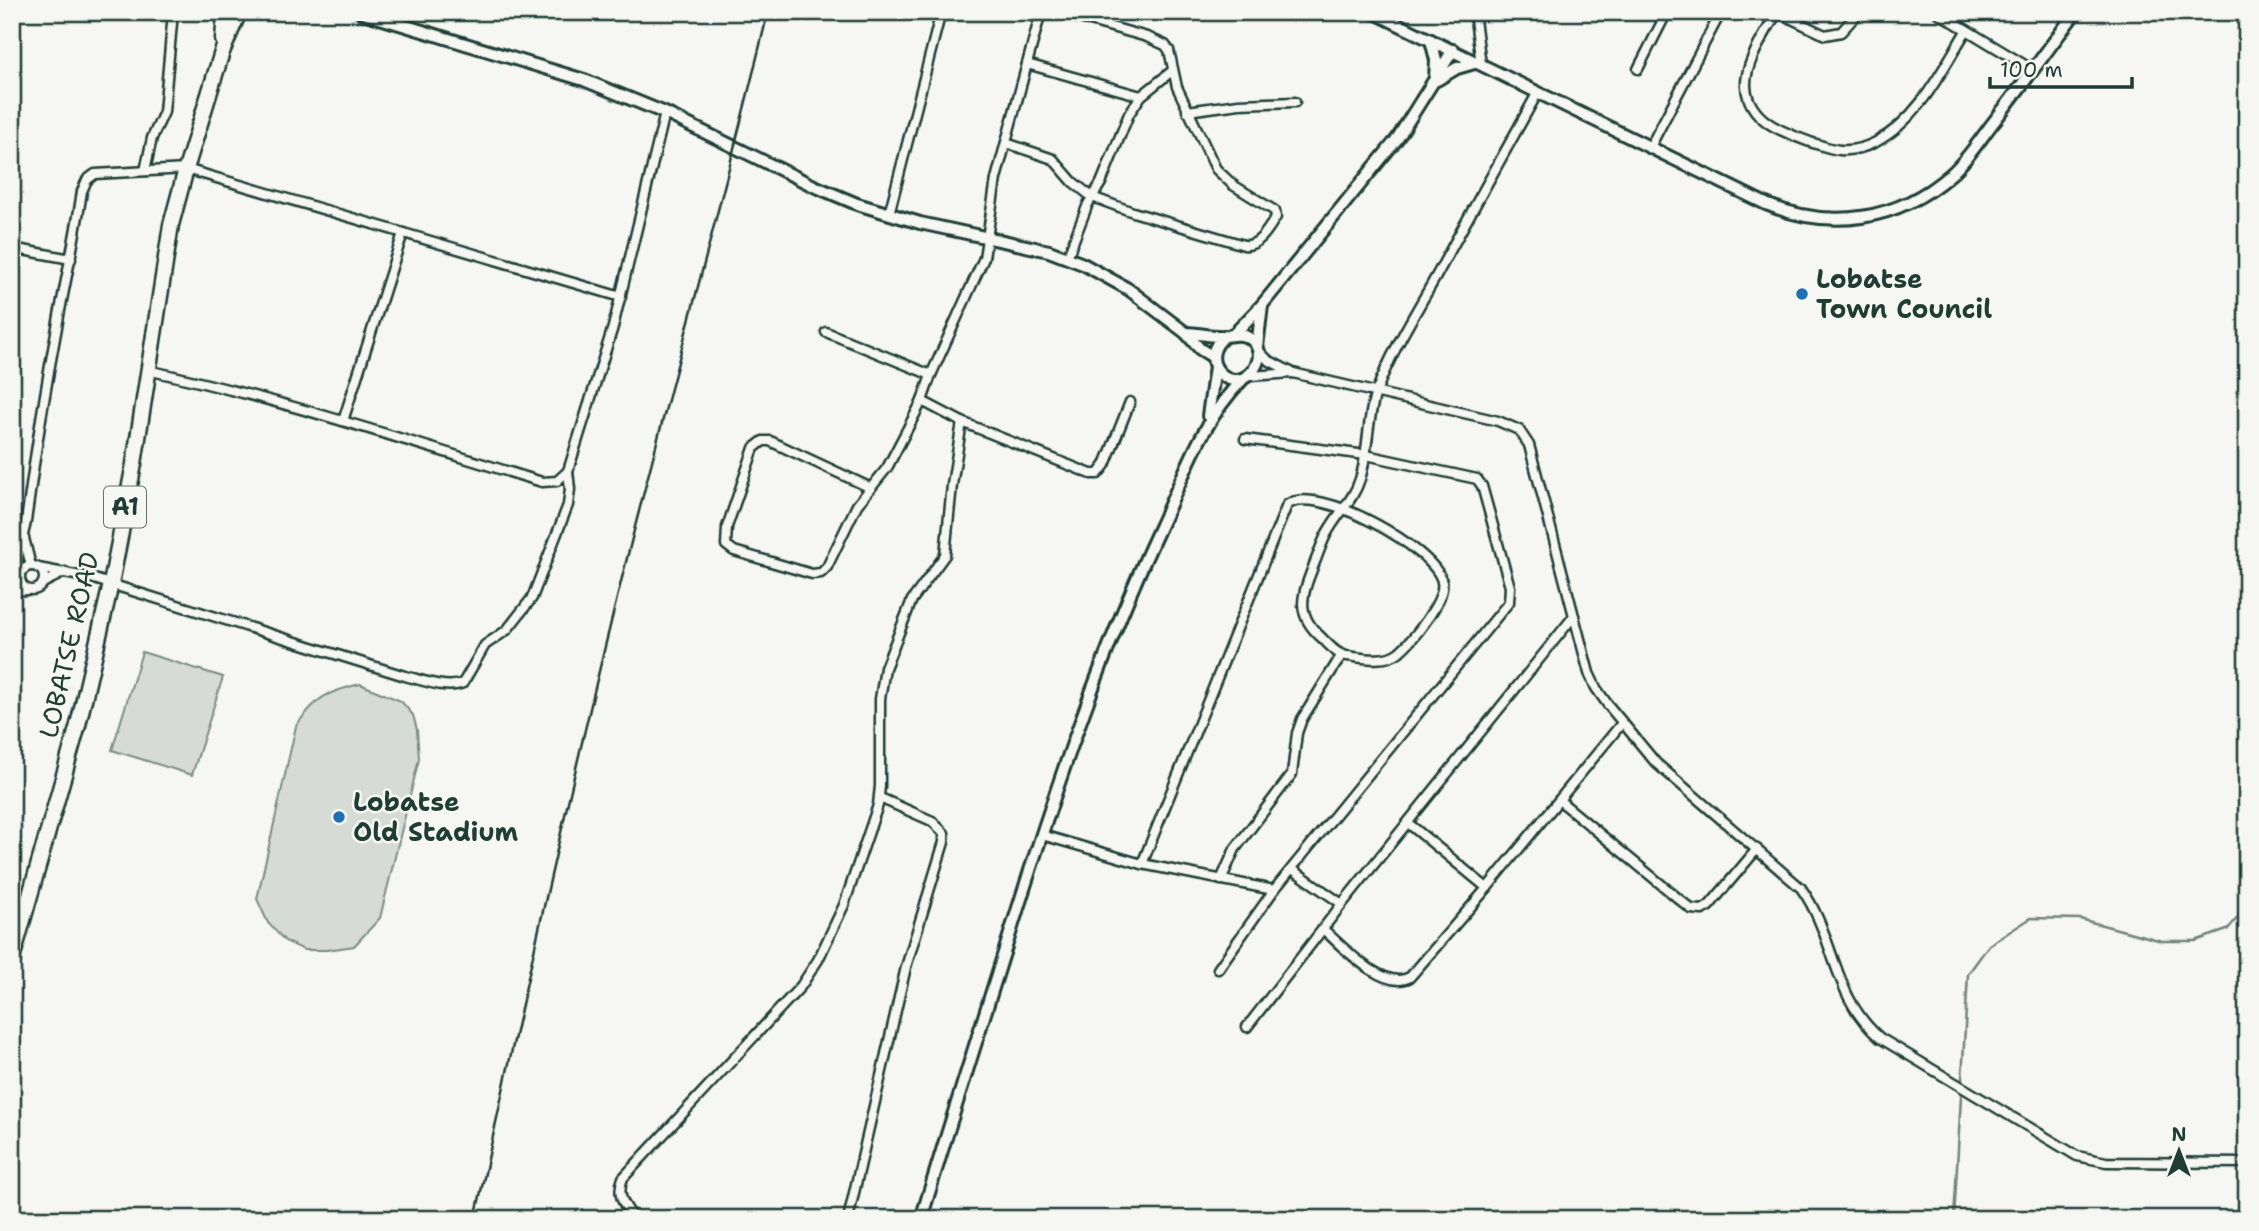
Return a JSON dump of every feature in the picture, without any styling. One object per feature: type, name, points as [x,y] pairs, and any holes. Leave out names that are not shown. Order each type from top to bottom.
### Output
[{"type":"highway","name":"LOBATSE ROAD","points":[[222,52],[225,12]]},
{"type":"highway","name":"LOBATSE ROAD","points":[[12,960],[78,725],[111,584],[134,464],[165,258],[186,169],[222,52],[239,12]]},
{"type":"main road","points":[[360,12],[584,80],[664,113],[814,186],[889,214],[1018,243],[1067,258],[1128,289],[1186,333],[1214,362],[1222,375],[1231,380],[1246,378]]},
{"type":"main road","points":[[1373,12],[1786,212],[1823,219],[1866,218],[1893,209],[1918,197],[1952,174],[2076,12]]},
{"type":"main road","points":[[1432,40],[1436,60],[1435,81]]},
{"type":"main road","points":[[1207,423],[1219,341],[1230,335],[1262,305],[1397,139],[1453,50]]},
{"type":"main road","points":[[1435,81],[1457,68],[1481,64]]},
{"type":"main road","points":[[921,1219],[1075,735],[1137,576],[1207,423],[1226,396],[1256,369],[1259,360],[1262,305]]},
{"type":"main road","points":[[1186,333],[1244,335],[1258,349]]},
{"type":"street","points":[[145,171],[152,138],[164,112],[173,12]]},
{"type":"street","points":[[889,214],[941,12]]},
{"type":"street","points":[[871,488],[771,442],[759,442],[754,448],[727,527],[726,545],[734,551],[812,574],[821,573],[827,567],[857,505],[871,488],[887,468],[922,401],[980,266],[996,179],[1041,12]]},
{"type":"street","points":[[1006,143],[1053,159],[1073,182],[1093,197],[1244,246],[1252,246],[1258,242],[1276,214],[1224,178],[1204,148],[1172,71],[1168,50],[1157,41],[1058,12]]},
{"type":"street","points":[[1474,12],[1481,64]]},
{"type":"street","points":[[1638,69],[1667,12]]},
{"type":"street","points":[[1650,147],[1721,12]]},
{"type":"street","points":[[1859,12],[1846,29],[1833,35],[1816,32],[1777,12],[1754,57],[1746,85],[1750,103],[1770,126],[1799,138],[1844,150],[1876,142],[1912,112],[1966,31]]},
{"type":"street","points":[[1937,12],[2032,70]]},
{"type":"street","points":[[1027,64],[1141,96]]},
{"type":"street","points":[[1067,258],[1129,114],[1141,96],[1172,71]]},
{"type":"street","points":[[1142,864],[1283,511],[1291,502],[1299,499],[1346,508],[1373,521],[1409,547],[1439,574],[1443,590],[1436,606],[1397,654],[1385,658],[1341,656],[1316,633],[1302,604],[1326,535],[1346,508],[1354,494],[1366,455],[1376,392],[1412,320],[1538,92]]},
{"type":"street","points":[[1187,111],[1249,103],[1295,102]]},
{"type":"street","points":[[17,576],[24,568],[34,567],[65,572],[405,676],[449,686],[463,683],[485,645],[507,630],[532,598],[568,505],[568,471],[621,297],[664,113]]},
{"type":"street","points":[[27,590],[17,576],[17,564],[24,536],[34,454],[82,191],[87,180],[103,172],[186,169],[621,297]]},
{"type":"street","points":[[343,421],[403,233]]},
{"type":"street","points":[[12,248],[71,259]]},
{"type":"street","points":[[826,332],[932,375]]},
{"type":"street","points":[[1258,349],[1268,360],[1293,373],[1497,421],[1519,430],[1525,436],[1590,673],[1597,688],[1622,723],[1669,776],[1795,881],[1811,904],[1840,983],[1857,1014],[1880,1038],[2070,1153],[2086,1159],[2106,1162],[2247,1163]]},
{"type":"street","points":[[147,370],[343,421],[542,482],[557,481],[568,471]]},
{"type":"street","points":[[1246,378],[1293,373]]},
{"type":"street","points":[[922,401],[962,422],[1084,472],[1098,474],[1105,465],[1130,402]]},
{"type":"street","points":[[634,1219],[621,1197],[620,1188],[624,1178],[808,975],[844,905],[880,798],[880,699],[885,668],[912,600],[945,555],[962,422]]},
{"type":"street","points":[[1218,970],[1274,890],[1511,597],[1480,481],[1469,476],[1366,455],[1245,439]]},
{"type":"street","points":[[24,536],[34,567],[43,575],[43,583]]},
{"type":"street","points":[[12,591],[36,590],[43,583],[65,572]]},
{"type":"street","points":[[1247,1027],[1342,904],[1574,616]]},
{"type":"street","points":[[1221,880],[1241,841],[1292,774],[1297,733],[1302,719],[1341,656]]},
{"type":"street","points":[[1323,929],[1377,974],[1390,980],[1405,980],[1410,977],[1622,723]]},
{"type":"street","points":[[848,1219],[906,967],[944,842],[944,833],[932,821],[880,798]]},
{"type":"street","points":[[1559,800],[1691,909],[1702,910],[1709,906],[1757,849]]},
{"type":"street","points":[[1408,823],[1487,888]]},
{"type":"street","points":[[1042,835],[1142,864],[1274,890]]},
{"type":"street","points":[[1292,869],[1342,904]]},
{"type":"shaded area","points":[[142,652],[223,677],[192,775],[112,750]]},
{"type":"shaded area","points":[[360,684],[401,701],[413,715],[419,759],[380,918],[354,946],[304,950],[285,941],[268,923],[257,899],[296,726],[323,697]]},
{"type":"waterway","points":[[1954,1219],[1968,974],[1989,945],[2031,918],[2080,919],[2162,941],[2195,941],[2227,930],[2247,907]]},
{"type":"railway","points":[[475,1219],[595,686],[768,12]]},
{"type":"place","name":"Lobatse Town Council","points":[[1802,294]]},
{"type":"place","name":"Lobatse Old Stadium","points":[[339,817]]}]
